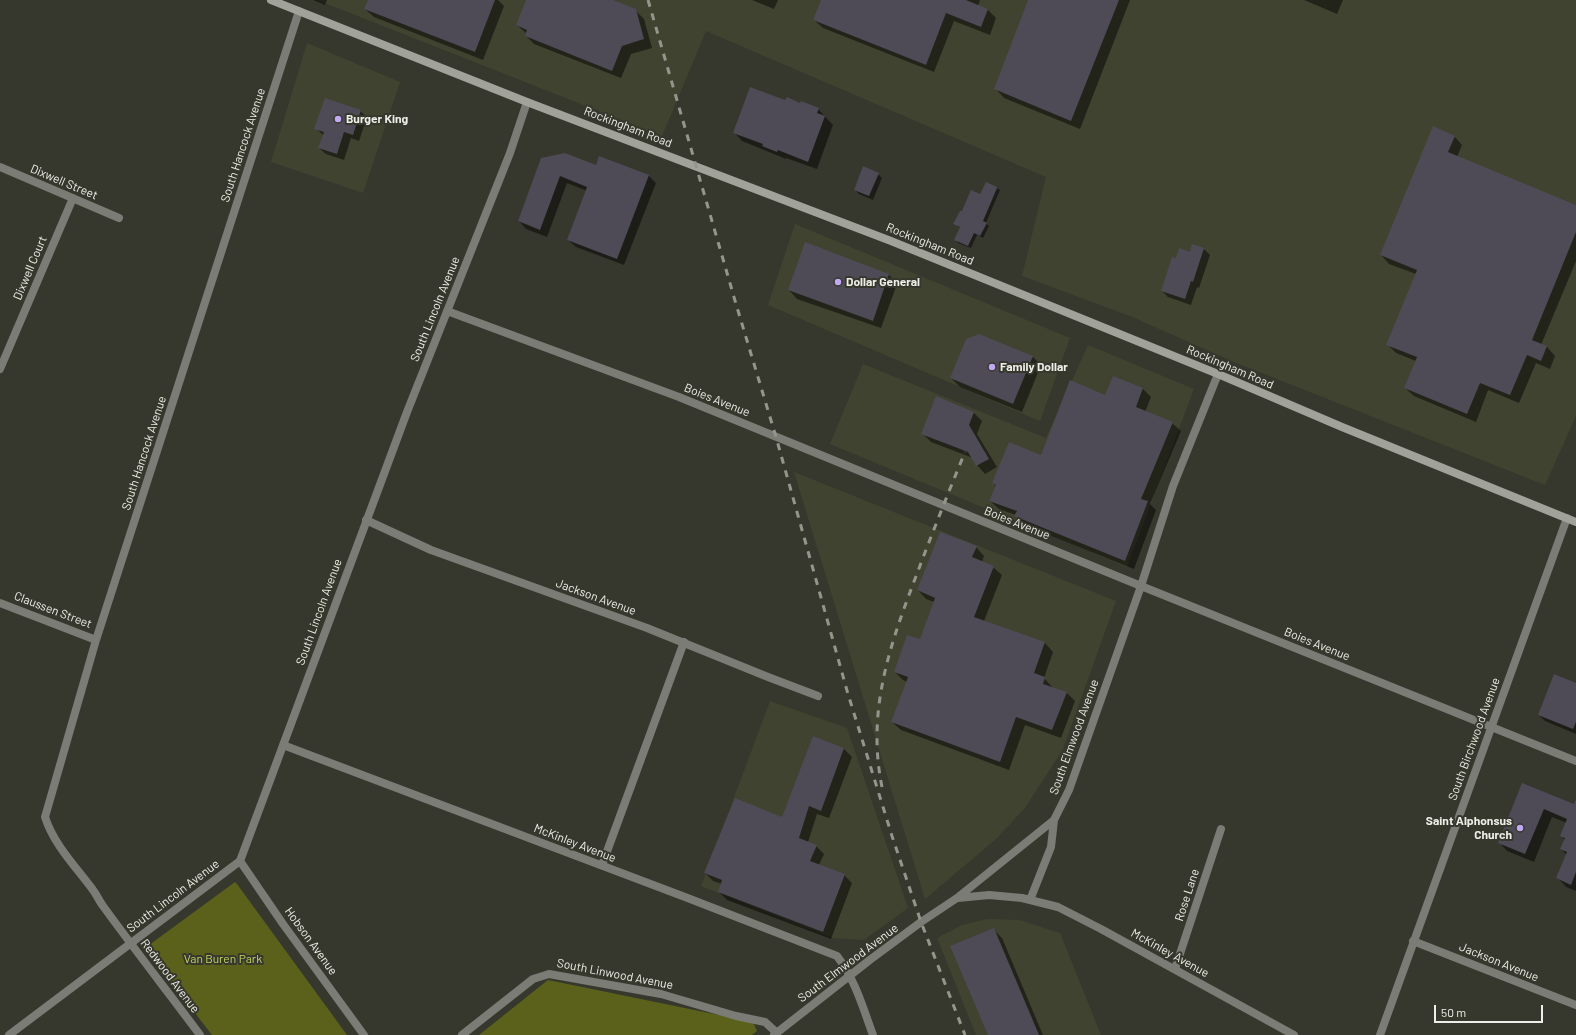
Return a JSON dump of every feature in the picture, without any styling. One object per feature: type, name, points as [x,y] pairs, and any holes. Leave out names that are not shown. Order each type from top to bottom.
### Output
[{"type":"street","name":"Rockingham Road","points":[[271,0],[527,102],[891,241],[1576,522]]},
{"type":"street","name":"South Hancock Avenue","points":[[95,892],[58,843],[49,829],[45,817],[96,640],[299,11]]},
{"type":"street","name":"South Lincoln Avenue","points":[[9,1035],[240,861],[366,520],[510,153],[527,102]]},
{"type":"street","name":"Dixwell Street","points":[[0,167],[119,218]]},
{"type":"street","name":"Dixwell Court","points":[[0,369],[73,198]]},
{"type":"street","name":"Boies Avenue","points":[[447,311],[679,397],[1141,586],[1576,761]]},
{"type":"street","name":"South Elmwood Avenue","points":[[775,1034],[849,976],[957,898],[1054,820],[1069,790],[1141,586],[1173,486],[1218,374]]},
{"type":"street","name":"South Birchwood Avenue","points":[[1380,1035],[1567,518]]},
{"type":"street","name":"Jackson Avenue","points":[[366,520],[431,550],[684,642],[818,696]]},
{"type":"street","name":"Claussen Street","points":[[0,603],[96,640]]},
{"type":"street","points":[[602,865],[684,642]]},
{"type":"street","name":"McKinley Avenue","points":[[283,745],[602,865],[837,956],[844,965],[873,1035]]},
{"type":"street","points":[[1030,900],[1051,847],[1054,820]]},
{"type":"street","name":"Rose Lane","points":[[1175,969],[1221,829]]},
{"type":"street","name":"Hobson Avenue","points":[[240,861],[283,924],[364,1035]]},
{"type":"street","name":"Redwood Avenue","points":[[95,892],[101,904],[130,944],[200,1035]]},
{"type":"street","name":"McKinley Avenue","points":[[957,898],[989,894],[1022,898],[1058,907],[1175,969],[1294,1035]]},
{"type":"street","name":"Jackson Avenue","points":[[1413,941],[1576,1005]]},
{"type":"street","name":"South Linwood Avenue","points":[[462,1035],[533,980],[549,974],[660,994],[736,1016],[765,1022],[775,1034]]},
{"type":"shaded area","points":[[317,0],[1576,0],[1576,416],[1545,485],[1234,362],[1130,316],[1022,276],[1046,177],[706,31],[662,136]]},
{"type":"shaded area","points":[[307,43],[400,82],[363,193],[271,162]]},
{"type":"shaded area","points":[[795,224],[1070,338],[1040,421],[768,305]]},
{"type":"shaded area","points":[[1088,345],[1194,389],[1127,567],[830,444],[863,364],[1046,438]]},
{"type":"shaded area","points":[[794,472],[1116,601],[1063,749],[1025,808],[996,839],[925,899]]},
{"type":"shaded area","points":[[770,701],[847,728],[908,908],[864,940],[833,938],[701,886]]},
{"type":"shaded area","points":[[988,919],[1019,920],[1060,933],[1101,1035],[976,1035],[937,938],[962,925]]},
{"type":"green space","name":"Van Buren Park","points":[[235,882],[347,1035],[212,1035],[145,948]]},
{"type":"green space","points":[[548,980],[753,1022],[757,1031],[752,1035],[479,1035]]},
{"type":"building","points":[[368,0],[495,0],[475,52],[364,9]]},
{"type":"building","points":[[526,0],[613,0],[636,9],[644,39],[622,46],[612,71],[525,36],[527,30],[516,25]]},
{"type":"building","points":[[821,0],[966,0],[988,9],[981,27],[946,13],[926,65],[813,20]]},
{"type":"building","points":[[1028,0],[1119,0],[1071,121],[994,89]]},
{"type":"building","points":[[750,87],[785,100],[787,97],[800,103],[801,101],[819,108],[817,113],[825,116],[808,162],[778,150],[777,152],[762,146],[763,144],[733,133]]},
{"type":"building","name":"Burger King","points":[[325,98],[361,110],[353,135],[344,132],[337,154],[318,148],[324,132],[314,129]]},
{"type":"building","points":[[1433,126],[1455,136],[1448,152],[1576,205],[1576,232],[1532,340],[1547,346],[1541,361],[1527,355],[1510,395],[1480,383],[1467,414],[1404,388],[1417,357],[1386,345],[1417,270],[1380,255]]},
{"type":"building","points":[[565,153],[596,165],[599,156],[649,175],[617,259],[567,240],[587,187],[560,176],[540,230],[518,221],[541,158]]},
{"type":"building","points":[[863,166],[879,173],[869,196],[854,190]]},
{"type":"building","points":[[986,182],[997,188],[983,221],[987,223],[980,236],[974,233],[968,246],[954,240],[960,227],[953,224],[960,211],[962,211],[971,190],[980,194]]},
{"type":"building","name":"Dollar General","points":[[805,242],[889,274],[873,321],[788,290]]},
{"type":"building","points":[[1192,244],[1204,248],[1193,282],[1191,281],[1185,299],[1161,291],[1172,257],[1176,258],[1179,248],[1190,252]]},
{"type":"building","name":"Family Dollar","points":[[979,334],[1033,356],[1013,404],[950,378],[966,339]]},
{"type":"building","points":[[1113,376],[1143,388],[1136,407],[1173,422],[1141,499],[1148,501],[1125,561],[1014,516],[1017,511],[989,501],[996,485],[992,483],[1009,442],[1041,455],[1070,380],[1105,395]]},
{"type":"building","points":[[936,396],[974,412],[969,425],[989,459],[976,466],[968,452],[921,434]]},
{"type":"building","points":[[940,532],[977,546],[972,557],[994,566],[974,617],[1045,642],[1034,673],[1045,677],[1043,684],[1067,692],[1052,730],[1016,717],[1000,762],[891,722],[908,677],[894,672],[907,635],[920,639],[935,598],[917,590]]},
{"type":"building","points":[[1554,674],[1576,683],[1576,722],[1573,729],[1538,715]]},
{"type":"building","points":[[813,736],[844,748],[821,811],[809,806],[799,838],[817,845],[810,861],[845,874],[823,932],[718,892],[722,880],[704,873],[735,798],[782,817]]},
{"type":"building","name":"Saint Alphonsus Church","points":[[1522,783],[1574,804],[1576,799],[1576,872],[1571,885],[1556,878],[1567,852],[1560,849],[1565,838],[1560,836],[1567,819],[1544,809],[1525,854],[1498,843]]},
{"type":"building","points":[[994,928],[1039,1035],[988,1035],[950,946]]},
{"type":"railway","points":[[648,0],[776,437],[848,694],[892,836],[921,922],[965,1035]]},
{"type":"railway","points":[[882,787],[878,758],[877,730],[879,703],[884,676],[908,597],[965,452]]},
{"type":"place","name":"Burger King","points":[[338,119]]},
{"type":"place","name":"Dollar General","points":[[838,282]]},
{"type":"place","name":"Family Dollar","points":[[992,367]]},
{"type":"place","name":"Saint Alphonsus Church","points":[[1520,828]]}]
